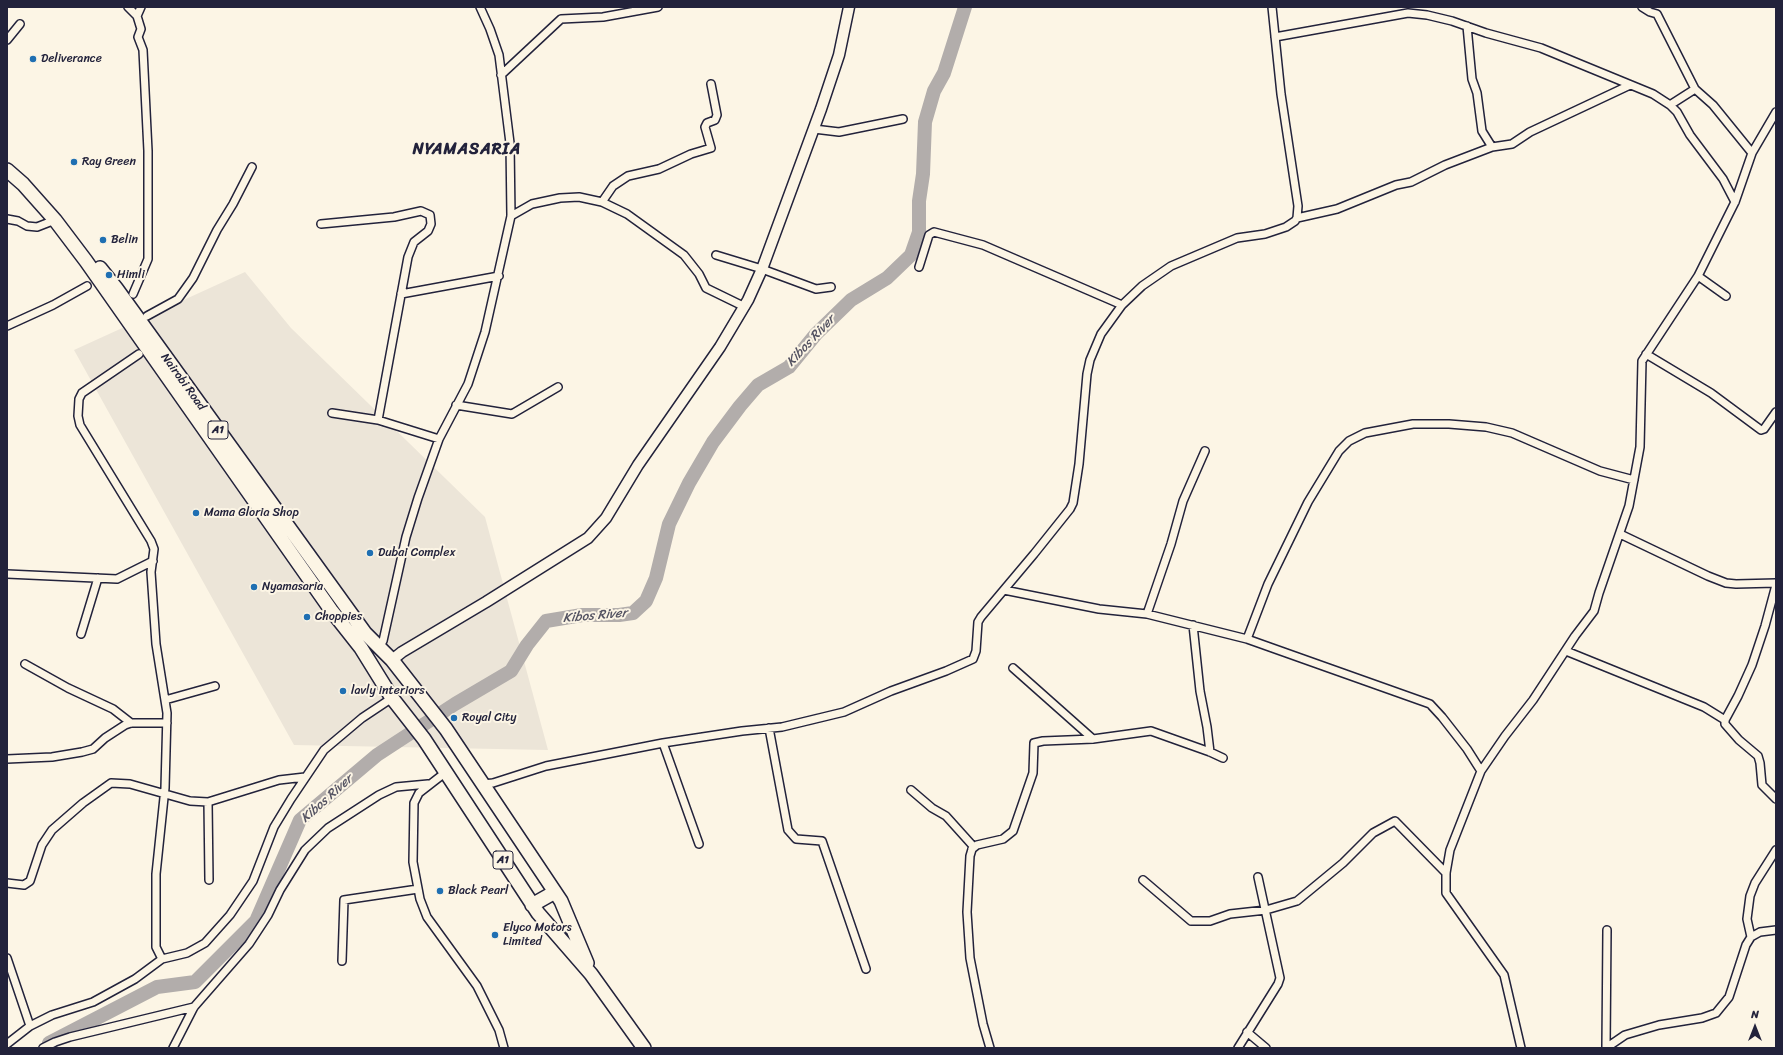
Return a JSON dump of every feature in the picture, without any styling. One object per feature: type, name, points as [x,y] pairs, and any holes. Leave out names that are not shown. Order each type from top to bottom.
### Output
[{"type":"highway","name":"Nairobi Road","points":[[7,164],[38,192],[116,288],[365,633],[392,660],[446,729],[483,784]]},
{"type":"highway","name":"Nairobi Road","points":[[7,170],[23,184],[55,220],[86,261],[331,610],[361,648],[392,698],[424,739],[446,772]]},
{"type":"highway","name":"A1","points":[[446,772],[532,905],[591,974],[644,1048]]},
{"type":"highway","name":"A1","points":[[483,784],[561,901],[591,974]]},
{"type":"highway","points":[[532,905],[555,892]]},
{"type":"main road","points":[[392,660],[402,652],[486,602],[588,538],[598,529],[606,518],[638,465],[720,347],[745,307],[762,269],[814,129],[839,54],[848,7]]},
{"type":"street","points":[[128,7],[138,16]]},
{"type":"street","points":[[133,294],[148,259],[149,238],[148,152],[143,50],[138,40],[141,29],[138,16],[141,7]]},
{"type":"street","points":[[383,641],[406,537],[418,498],[439,439],[468,384],[485,332],[499,276],[511,216],[510,143],[499,55],[490,29],[480,7]]},
{"type":"street","points":[[501,75],[561,19],[603,17],[658,7]]},
{"type":"street","points":[[1272,7],[1282,94],[1298,206],[1297,218]]},
{"type":"street","points":[[1400,14],[1404,7]]},
{"type":"street","points":[[1642,7],[1657,14],[1695,89],[1713,105],[1752,153]]},
{"type":"street","points":[[1275,37],[1400,14],[1427,15],[1452,20],[1486,33],[1541,48],[1653,94],[1670,105],[1677,112],[1690,135],[1723,179],[1735,202]]},
{"type":"street","points":[[7,40],[20,24]]},
{"type":"street","points":[[1467,26],[1472,79],[1477,93],[1482,131],[1492,146]]},
{"type":"street","points":[[602,202],[613,186],[628,176],[659,169],[691,154],[710,148],[711,146],[705,127],[707,123],[714,120],[717,115],[711,84]]},
{"type":"street","points":[[483,784],[493,783],[546,766],[663,743],[742,731],[782,727],[844,712],[891,691],[971,661],[975,656],[978,622],[1066,514],[1073,503],[1079,464],[1087,374],[1090,360],[1101,334],[1122,305],[1142,286],[1171,266],[1237,238],[1265,234],[1286,227],[1297,218],[1337,209],[1396,185],[1411,182],[1445,165],[1492,146],[1512,144],[1530,132],[1630,85]]},
{"type":"street","points":[[1670,105],[1695,89]]},
{"type":"street","points":[[1521,1048],[1504,975],[1448,897],[1446,889],[1446,873],[1450,850],[1481,771],[1505,736],[1533,700],[1575,636],[1594,611],[1629,506],[1634,480],[1640,447],[1642,361],[1698,276],[1735,202],[1752,153],[1776,112]]},
{"type":"street","points":[[814,129],[839,132],[903,119]]},
{"type":"street","points":[[147,316],[178,299],[193,278],[252,166]]},
{"type":"street","points":[[511,216],[532,204],[560,198],[579,197],[602,202],[627,214],[684,255],[699,274],[706,288],[745,307]]},
{"type":"street","points":[[322,224],[387,218],[421,211],[430,215],[431,224],[428,231],[414,242],[408,257],[378,420]]},
{"type":"street","points":[[7,219],[18,221],[26,226],[37,227],[55,220]]},
{"type":"street","points":[[919,267],[929,235],[934,232],[983,244],[1122,305]]},
{"type":"street","points":[[716,255],[816,288],[831,287]]},
{"type":"street","points":[[401,294],[499,276]]},
{"type":"street","points":[[1698,276],[1726,296]]},
{"type":"street","points":[[7,326],[32,313],[53,305],[87,286]]},
{"type":"street","points":[[138,354],[82,393],[79,399],[78,416],[80,425],[151,541],[154,549],[152,572],[155,636],[167,723],[164,793],[156,874],[156,947],[162,959]]},
{"type":"street","points":[[1646,354],[1711,393],[1761,430],[1764,430],[1776,412]]},
{"type":"street","points":[[456,405],[512,414],[558,387]]},
{"type":"street","points":[[332,413],[378,420],[439,439]]},
{"type":"street","points":[[1247,639],[1268,584],[1308,502],[1339,451],[1349,441],[1365,433],[1413,424],[1449,424],[1486,427],[1512,433],[1600,471],[1634,480]]},
{"type":"street","points":[[1147,614],[1171,544],[1183,501],[1205,451]]},
{"type":"street","points":[[1620,534],[1708,576],[1726,582],[1736,584],[1776,584],[1765,626],[1752,665],[1725,720],[1725,724],[1739,740],[1758,756],[1762,785],[1776,799]]},
{"type":"street","points":[[7,574],[117,579],[153,561]]},
{"type":"street","points":[[81,634],[98,578]]},
{"type":"street","points":[[1004,590],[1099,609],[1147,614],[1247,639],[1430,704],[1467,749],[1481,771]]},
{"type":"street","points":[[1193,625],[1200,691],[1210,752]]},
{"type":"street","points":[[1566,651],[1704,707],[1725,720]]},
{"type":"street","points":[[25,664],[68,688],[113,708],[131,723]]},
{"type":"street","points":[[1013,668],[1092,739]]},
{"type":"street","points":[[165,700],[215,686]]},
{"type":"street","points":[[7,1044],[30,1026],[52,1015],[93,1002],[135,979],[162,959],[187,953],[205,943],[223,925],[253,881],[274,827],[305,777],[324,750],[334,740],[362,718],[392,698]]},
{"type":"street","points":[[7,759],[52,757],[93,749],[117,729],[131,723],[167,723]]},
{"type":"street","points":[[769,728],[788,830],[796,839],[822,842],[866,969]]},
{"type":"street","points":[[972,849],[977,845],[1003,839],[1013,831],[1034,773],[1034,743],[1043,741],[1092,739],[1150,731],[1223,758]]},
{"type":"street","points":[[663,743],[699,844]]},
{"type":"street","points":[[446,772],[418,793],[414,803],[413,862],[420,899],[427,917],[477,986],[499,1030],[504,1048]]},
{"type":"street","points":[[7,883],[24,884],[30,881],[42,845],[52,830],[104,786],[111,783],[121,783],[164,793],[190,802],[208,802],[279,780],[305,777]]},
{"type":"street","points":[[173,1048],[194,1007],[249,944],[268,915],[280,890],[305,850],[328,828],[379,795],[396,787],[428,784]]},
{"type":"street","points":[[911,790],[932,808],[946,816],[973,846],[970,856],[967,912],[970,958],[983,1024],[990,1048]]},
{"type":"street","points":[[208,802],[209,880]]},
{"type":"street","points":[[1143,880],[1191,921],[1210,921],[1230,914],[1266,910],[1297,901],[1343,863],[1373,833],[1395,821],[1446,873]]},
{"type":"street","points":[[1751,937],[1746,919],[1750,896],[1755,883],[1776,850]]},
{"type":"street","points":[[1238,1048],[1278,984],[1280,978],[1258,877]]},
{"type":"street","points":[[342,961],[344,900],[418,889]]},
{"type":"street","points":[[1606,1048],[1607,930]]},
{"type":"street","points":[[1606,1048],[1625,1035],[1660,1025],[1696,1020],[1716,1013],[1729,997],[1746,944],[1751,937],[1760,932],[1776,930]]},
{"type":"street","points":[[7,958],[30,1026]]},
{"type":"street","points":[[43,1048],[70,1037],[194,1007]]},
{"type":"street","points":[[1248,1032],[1266,1048]]},
{"type":"shaded area","points":[[245,272],[291,328],[485,517],[548,750],[294,745],[74,350]]},
{"type":"waterway","name":"Kibos River","points":[[49,1043],[157,987],[195,982],[256,921],[300,820],[377,755],[455,704],[511,671],[527,645],[546,621],[582,615],[619,615],[633,613],[646,601],[656,578],[669,524],[689,483],[713,442],[740,406],[758,385],[789,367],[816,334],[851,300],[887,278],[911,255],[919,232],[919,201],[923,174],[925,122],[934,91],[944,73],[965,7]]},
{"type":"place","name":"Deliverance","points":[[33,59]]},
{"type":"place","name":"Ray Green","points":[[74,162]]},
{"type":"place","name":"Belin","points":[[103,240]]},
{"type":"place","name":"Himli","points":[[109,275]]},
{"type":"place","name":"Mama Gloria Shop","points":[[196,513]]},
{"type":"place","name":"Dubai Complex","points":[[370,553]]},
{"type":"place","name":"Nyamasaria","points":[[254,587]]},
{"type":"place","name":"Choppies","points":[[307,617]]},
{"type":"place","name":"lavly interiors","points":[[343,691]]},
{"type":"place","name":"Royal City","points":[[454,718]]},
{"type":"place","name":"Black Pearl","points":[[440,891]]},
{"type":"place","name":"Elyco Motors Limited","points":[[495,935]]},
{"type":"district","name":"NYAMASARIA","points":[[467,150]]}]
